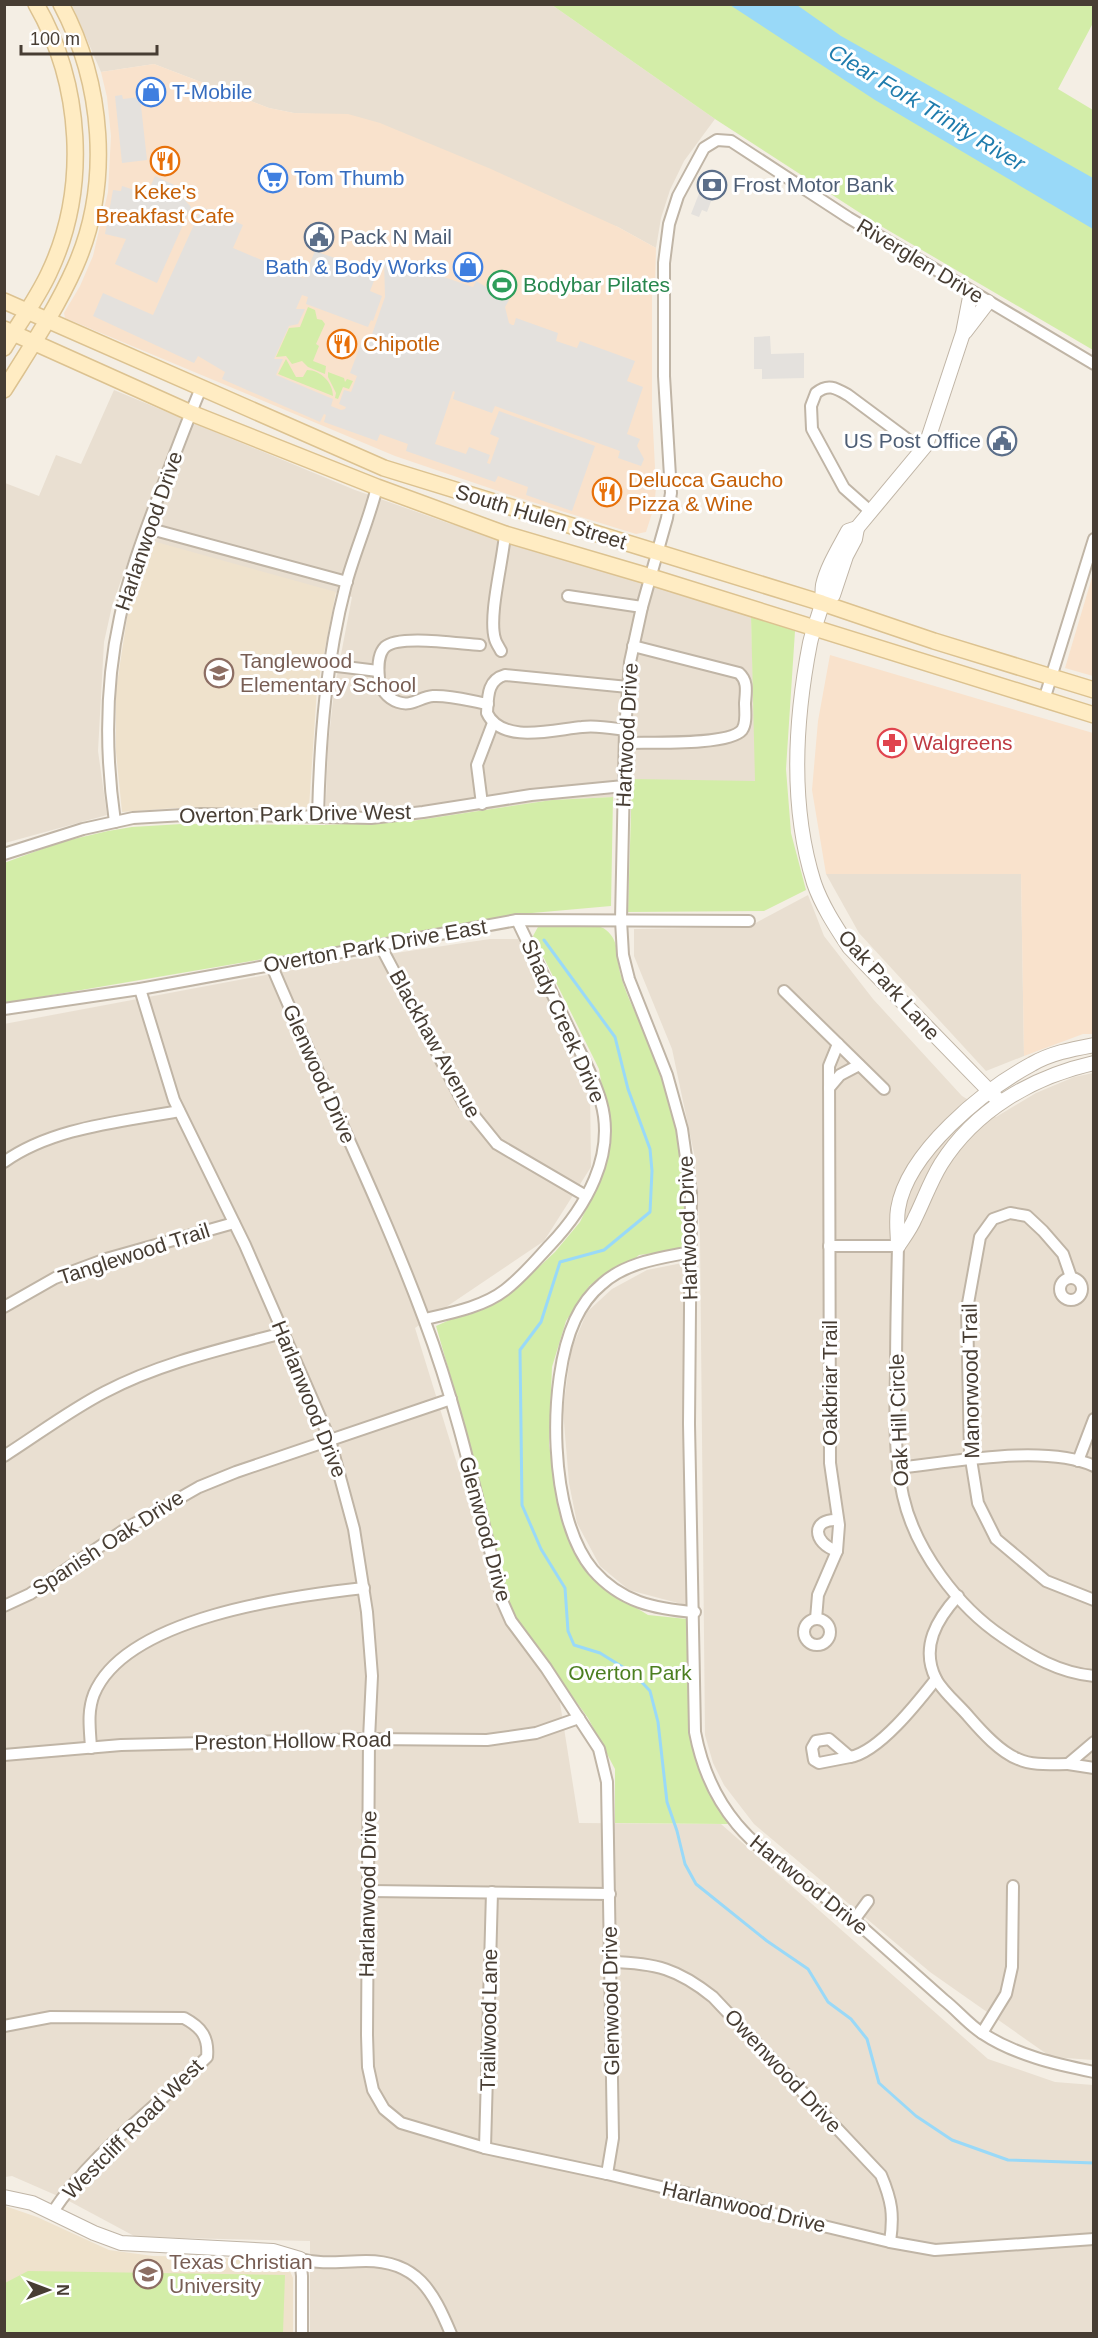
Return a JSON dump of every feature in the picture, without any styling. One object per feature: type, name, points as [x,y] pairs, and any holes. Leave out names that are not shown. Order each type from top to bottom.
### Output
[{"type":"main road","points":[[4,348],[9,331],[27,311],[49,273],[66,226],[75,159],[74,130],[62,60],[36,4]]},
{"type":"main road","points":[[4,390],[47,320],[80,255],[90,223],[97,176],[98,129],[86,64],[61,4]]},
{"type":"main road","points":[[62,60],[79,44]]},
{"type":"main road","points":[[62,60],[86,64]]},
{"type":"main road","points":[[70,101],[79,122],[83,170],[87,175],[97,176]]},
{"type":"main road","name":"South Hulen Street","points":[[4,301],[384,468],[822,603],[1094,690]]},
{"type":"main road","name":"South Hulen Street","points":[[9,331],[191,413],[377,487],[505,534],[814,627],[1094,715]]},
{"type":"main road","points":[[348,475],[374,476],[380,474],[384,468]]},
{"type":"main road","points":[[377,487],[386,480],[419,480]]},
{"type":"street","name":"Riverglen Drive","points":[[717,140],[731,141],[849,218],[1094,364]]},
{"type":"street","name":"Hartwood Drive","points":[[717,140],[704,148],[689,173],[674,207],[667,237],[664,263],[664,387],[671,493],[658,554],[642,606],[633,646],[628,687],[621,920],[623,955],[629,979],[667,1075],[682,1129],[691,1193],[689,1424],[695,1732],[709,1781],[734,1823],[779,1865],[854,1920],[982,2033],[1038,2059],[1094,2072]]},
{"type":"street","name":"Oak Park Lane","points":[[971,292],[963,333],[928,439],[922,450],[857,528],[833,596],[822,603],[814,627],[801,703],[798,761],[803,837],[815,885],[831,918],[849,947],[1000,1102]]},
{"type":"street","name":"Oak Park Lane","points":[[963,333],[988,302]]},
{"type":"street","points":[[870,511],[844,488],[812,429],[811,406],[816,393],[822,388],[835,387],[848,394],[922,450]]},
{"type":"street","name":"Harlanwood Drive","points":[[115,822],[107,741],[111,672],[120,615],[134,564],[201,388]]},
{"type":"street","points":[[318,816],[323,707],[329,665],[346,582],[371,513],[377,487]]},
{"type":"street","points":[[147,528],[346,582]]},
{"type":"street","points":[[501,651],[495,640],[493,621],[505,534]]},
{"type":"street","points":[[1044,700],[1094,538]]},
{"type":"street","points":[[568,596],[642,606]]},
{"type":"street","points":[[480,645],[401,640],[383,649],[378,670],[380,686],[391,699],[399,702],[415,702],[433,696],[488,704]]},
{"type":"street","points":[[625,743],[715,740],[731,737],[742,731],[745,724],[746,682],[739,673],[633,646]]},
{"type":"street","points":[[329,665],[378,670]]},
{"type":"street","points":[[625,730],[585,726],[529,733],[498,725],[487,712],[490,687],[498,677],[512,675],[628,687]]},
{"type":"street","points":[[482,804],[477,765],[498,725]]},
{"type":"street","name":"Overton Park Drive West","points":[[4,854],[134,818],[201,814],[371,818],[482,804],[531,795],[624,786]]},
{"type":"street","name":"Overton Park Drive East","points":[[4,1010],[140,989],[517,920],[749,921]]},
{"type":"street","name":"Shady Creek Drive","points":[[424,1319],[477,1304],[503,1291],[522,1275],[560,1235],[586,1196],[599,1168],[604,1148],[606,1131],[601,1100],[517,920]]},
{"type":"street","name":"Blackhaw Avenue","points":[[380,945],[463,1102],[496,1144],[586,1196]]},
{"type":"street","name":"Glenwood Drive","points":[[271,964],[385,1223],[424,1319],[451,1399],[503,1603],[511,1621],[546,1668],[599,1749],[607,1782],[610,1894],[613,2138],[608,2174]]},
{"type":"street","name":"Harlanwood Drive","points":[[140,989],[179,1111],[234,1223],[330,1440],[354,1529],[364,1588],[372,1676],[369,1739],[368,2067],[373,2090],[384,2109],[401,2123],[485,2148],[608,2174],[890,2242],[935,2250],[1094,2239]]},
{"type":"street","points":[[784,991],[884,1089]]},
{"type":"street","name":"Oakbriar Trail","points":[[816,1619],[818,1595],[837,1551],[838,1520],[830,1463],[829,1066],[838,1044]]},
{"type":"street","name":"Oak Hill Circle","points":[[1094,1044],[1061,1052],[1034,1063],[988,1090],[922,1156],[909,1178],[898,1208],[895,1421],[898,1468],[903,1497],[912,1525],[945,1583],[987,1626],[1032,1657],[1077,1675],[1094,1677]]},
{"type":"street","points":[[829,1246],[898,1246],[914,1220],[941,1164],[967,1129],[1000,1102],[1034,1083],[1057,1073],[1094,1063]]},
{"type":"street","points":[[829,1088],[840,1075],[859,1065]]},
{"type":"street","points":[[4,1162],[35,1145],[93,1127],[179,1111]]},
{"type":"street","name":"Manorwood Trail","points":[[1071,1277],[1063,1254],[1027,1216],[1010,1213],[993,1219],[980,1237],[967,1309],[972,1460],[978,1503],[996,1539],[1046,1581],[1094,1600]]},
{"type":"street","name":"Tanglewood Trail","points":[[4,1307],[55,1278],[106,1259],[234,1223]]},
{"type":"street","points":[[691,1252],[640,1263],[619,1272],[602,1283],[582,1306],[569,1335],[561,1368],[556,1404],[556,1431],[561,1485],[568,1524],[582,1554],[593,1570],[618,1592],[645,1605],[660,1610],[694,1612]]},
{"type":"street","points":[[4,1456],[122,1383],[186,1360],[283,1333]]},
{"type":"street","name":"Spanish Oak Drive","points":[[4,1606],[30,1594],[117,1534],[198,1486],[451,1399]]},
{"type":"street","points":[[1078,1461],[1094,1419]]},
{"type":"street","points":[[898,1468],[1040,1454],[1094,1466]]},
{"type":"street","points":[[837,1551],[826,1548],[820,1543],[818,1536],[819,1528],[824,1522],[830,1519],[838,1520]]},
{"type":"street","points":[[91,1748],[89,1712],[95,1693],[105,1675],[119,1660],[139,1647],[189,1623],[266,1601],[304,1594],[364,1588]]},
{"type":"street","points":[[958,1596],[936,1623],[931,1634],[930,1658],[936,1679],[976,1725],[1014,1758],[1029,1763],[1068,1764],[1094,1768]]},
{"type":"street","points":[[850,1757],[865,1751],[890,1731],[936,1679]]},
{"type":"street","name":"Preston Hollow Road","points":[[4,1755],[133,1745],[369,1739],[487,1740],[536,1733],[579,1718]]},
{"type":"street","points":[[1068,1764],[1094,1742]]},
{"type":"street","points":[[982,2033],[1005,1994],[1012,1967],[1013,1886]]},
{"type":"street","points":[[369,1890],[610,1894]]},
{"type":"street","name":"Trailwood Lane","points":[[485,2148],[492,1892]]},
{"type":"street","points":[[854,1920],[868,1901]]},
{"type":"street","name":"Owenwood Drive","points":[[611,1962],[632,1962],[664,1968],[690,1979],[713,1997],[881,2175],[891,2198],[894,2220],[890,2242]]},
{"type":"street","name":"Westcliff Road West","points":[[4,2026],[51,2017],[184,2018],[197,2025],[206,2039],[207,2057],[69,2187],[52,2213]]},
{"type":"street","points":[[4,2197],[32,2204],[121,2243],[273,2251],[318,2264],[367,2261],[392,2264],[417,2276],[428,2288],[439,2304],[451,2334]]},
{"type":"street","points":[[300,2259],[302,2334]]},
{"type":"shaded area","points":[[72,5],[552,5],[715,119],[684,161],[670,190],[661,218],[656,248],[618,227],[314,114],[269,108],[154,64],[101,72]]},
{"type":"shaded area","points":[[154,64],[269,108],[294,113],[348,114],[380,123],[491,169],[618,227],[656,248],[655,287],[652,289],[652,408],[656,488],[654,507],[646,532],[636,534],[395,456],[65,318],[64,313],[80,286],[93,256],[108,192],[111,136],[107,97],[101,72]]},
{"type":"shaded area","points":[[122,95],[123,99],[140,97],[147,160],[122,163],[115,96]]},
{"type":"shaded area","points":[[155,176],[185,190],[182,197],[191,207],[157,283],[115,264],[126,239],[105,234],[113,190],[121,191],[122,186],[147,194]]},
{"type":"shaded area","points":[[700,191],[713,196],[707,212],[702,210],[699,217],[691,214]]},
{"type":"shaded area","points":[[202,207],[243,225],[233,248],[304,278],[315,251],[377,273],[370,291],[382,296],[373,321],[371,320],[368,327],[306,304],[308,297],[302,295],[296,309],[305,309],[298,324],[289,326],[274,359],[283,359],[276,375],[333,399],[331,406],[341,410],[345,409],[346,407],[339,404],[344,390],[351,392],[357,376],[350,373],[363,338],[370,340],[385,297],[384,259],[430,265],[429,272],[473,287],[476,281],[509,300],[505,307],[509,323],[512,325],[516,318],[558,333],[556,341],[577,348],[580,341],[635,361],[627,381],[643,387],[627,434],[640,439],[637,446],[644,459],[641,466],[618,458],[620,451],[495,406],[492,413],[453,399],[455,392],[453,391],[435,444],[466,454],[469,447],[490,455],[487,463],[490,464],[499,438],[490,434],[499,411],[595,446],[572,511],[526,495],[528,487],[498,476],[495,482],[406,451],[408,444],[380,434],[377,441],[324,422],[326,415],[324,414],[320,422],[222,379],[225,372],[198,356],[194,363],[93,316],[103,293],[153,315]]},
{"type":"shaded area","points":[[770,336],[771,354],[804,353],[804,378],[762,379],[762,369],[754,369],[754,337]]},
{"type":"shaded area","points":[[114,390],[355,490],[448,523],[751,616],[756,781],[614,781],[613,797],[552,800],[412,821],[325,825],[328,746],[334,691],[352,597],[136,538],[112,606],[104,642],[98,751],[107,815],[5,843],[5,483],[39,496],[56,455],[81,464]]},
{"type":"shaded area","name":"Tanglewood Elementary School","points":[[149,540],[336,592],[317,689],[309,807],[176,808],[122,812],[116,752],[116,690],[127,618],[136,578]]},
{"type":"shaded area","points":[[1093,574],[1093,676],[1065,668]]},
{"type":"shaded area","points":[[830,655],[1093,733],[1093,1034],[1083,1034],[1024,1056],[1021,874],[826,874],[812,790],[818,721]]},
{"type":"shaded area","points":[[826,874],[1021,874],[1024,1056],[986,1071],[859,933]]},
{"type":"shaded area","points":[[808,895],[824,936],[873,999],[962,1096],[996,1117],[1036,1093],[1074,1077],[1093,1073],[1093,2060],[1051,2057],[930,1972],[754,1824],[724,1785],[713,1763],[705,1735],[700,1237],[695,1158],[672,1049],[634,956],[634,929],[748,927]]},
{"type":"shaded area","points":[[490,939],[518,939],[590,1087],[591,1167],[544,1241],[415,1328],[503,1612],[558,1690],[579,1823],[721,1824],[988,2059],[1055,2082],[1093,2085],[1093,2333],[310,2333],[310,2241],[136,2237],[67,2200],[12,2176],[5,2177],[4,1024],[335,962]]},
{"type":"shaded area","points":[[687,1262],[683,1420],[689,1606],[629,1590],[600,1566],[577,1523],[569,1483],[563,1410],[571,1350],[587,1312],[612,1289],[647,1270]]},
{"type":"shaded area","name":"Texas Christian University","points":[[5,2206],[37,2217],[109,2250],[153,2256],[212,2257],[276,2262],[289,2269],[293,2278],[293,2333],[5,2334]]},
{"type":"green space","points":[[552,5],[1093,5],[1093,23],[1058,89],[1093,110],[1093,350],[874,222],[715,119]]},
{"type":"green space","points":[[308,307],[315,310],[317,319],[322,320],[325,324],[316,344],[319,346],[313,361],[326,366],[325,374],[308,367],[302,361],[292,364],[286,356],[276,357],[289,328],[300,327]]},
{"type":"green space","points":[[286,359],[296,377],[303,377],[307,370],[317,372],[325,378],[331,386],[333,396],[278,374]]},
{"type":"green space","points":[[328,372],[344,378],[345,382],[347,379],[353,381],[349,389],[343,387],[338,399],[335,398],[336,393]]},
{"type":"green space","points":[[751,616],[795,631],[786,769],[791,833],[806,890],[764,911],[628,912],[632,779],[755,781]]},
{"type":"green space","points":[[613,797],[611,906],[532,913],[5,1003],[4,863],[61,842],[132,827],[182,824],[325,825],[412,821],[552,800]]},
{"type":"green space","name":"Overton Park","points":[[539,925],[594,925],[606,930],[614,940],[623,983],[670,1103],[682,1156],[685,1218],[684,1249],[639,1255],[619,1272],[590,1285],[566,1321],[552,1367],[549,1445],[557,1492],[567,1530],[610,1592],[648,1615],[687,1619],[691,1626],[690,1707],[694,1752],[705,1780],[728,1824],[615,1823],[615,1769],[588,1718],[504,1602],[470,1444],[436,1326],[511,1293],[555,1252],[580,1222],[604,1172],[611,1138],[599,1069],[533,936]]},
{"type":"green space","name":"Texas Christian University","points":[[28,2271],[285,2275],[283,2333],[5,2333],[5,2283]]},
{"type":"water","name":"Clear Fork Trinity River","points":[[730,5],[797,5],[841,36],[1093,178],[1093,229],[875,100]]},
{"type":"waterway","points":[[544,940],[615,1037],[628,1089],[650,1149],[652,1171],[650,1212],[604,1250],[560,1262],[541,1322],[520,1350],[522,1505],[541,1549],[565,1588],[568,1631],[574,1645],[600,1653],[634,1674],[650,1691],[658,1722],[667,1802],[685,1864],[696,1884],[767,1941],[808,1969],[828,2002],[851,2019],[867,2039],[879,2083],[916,2116],[952,2140],[1008,2160],[1094,2163]]},
{"type":"place","name":"T-Mobile","points":[[151,92]]},
{"type":"place","name":"Keke's Breakfast Cafe","points":[[165,161]]},
{"type":"place","name":"Tom Thumb","points":[[273,178]]},
{"type":"place","name":"Frost Motor Bank","points":[[712,185]]},
{"type":"place","name":"Pack N Mail","points":[[319,237]]},
{"type":"place","name":"Bath & Body Works","points":[[468,267]]},
{"type":"place","name":"Bodybar Pilates","points":[[502,285]]},
{"type":"place","name":"Chipotle","points":[[342,344]]},
{"type":"place","name":"US Post Office","points":[[1002,441]]},
{"type":"place","name":"Delucca Gaucho Pizza & Wine","points":[[607,492]]},
{"type":"place","name":"Tanglewood Elementary School","points":[[219,673]]},
{"type":"place","name":"Walgreens","points":[[892,743]]},
{"type":"place","name":"Texas Christian University","points":[[148,2274]]}]
